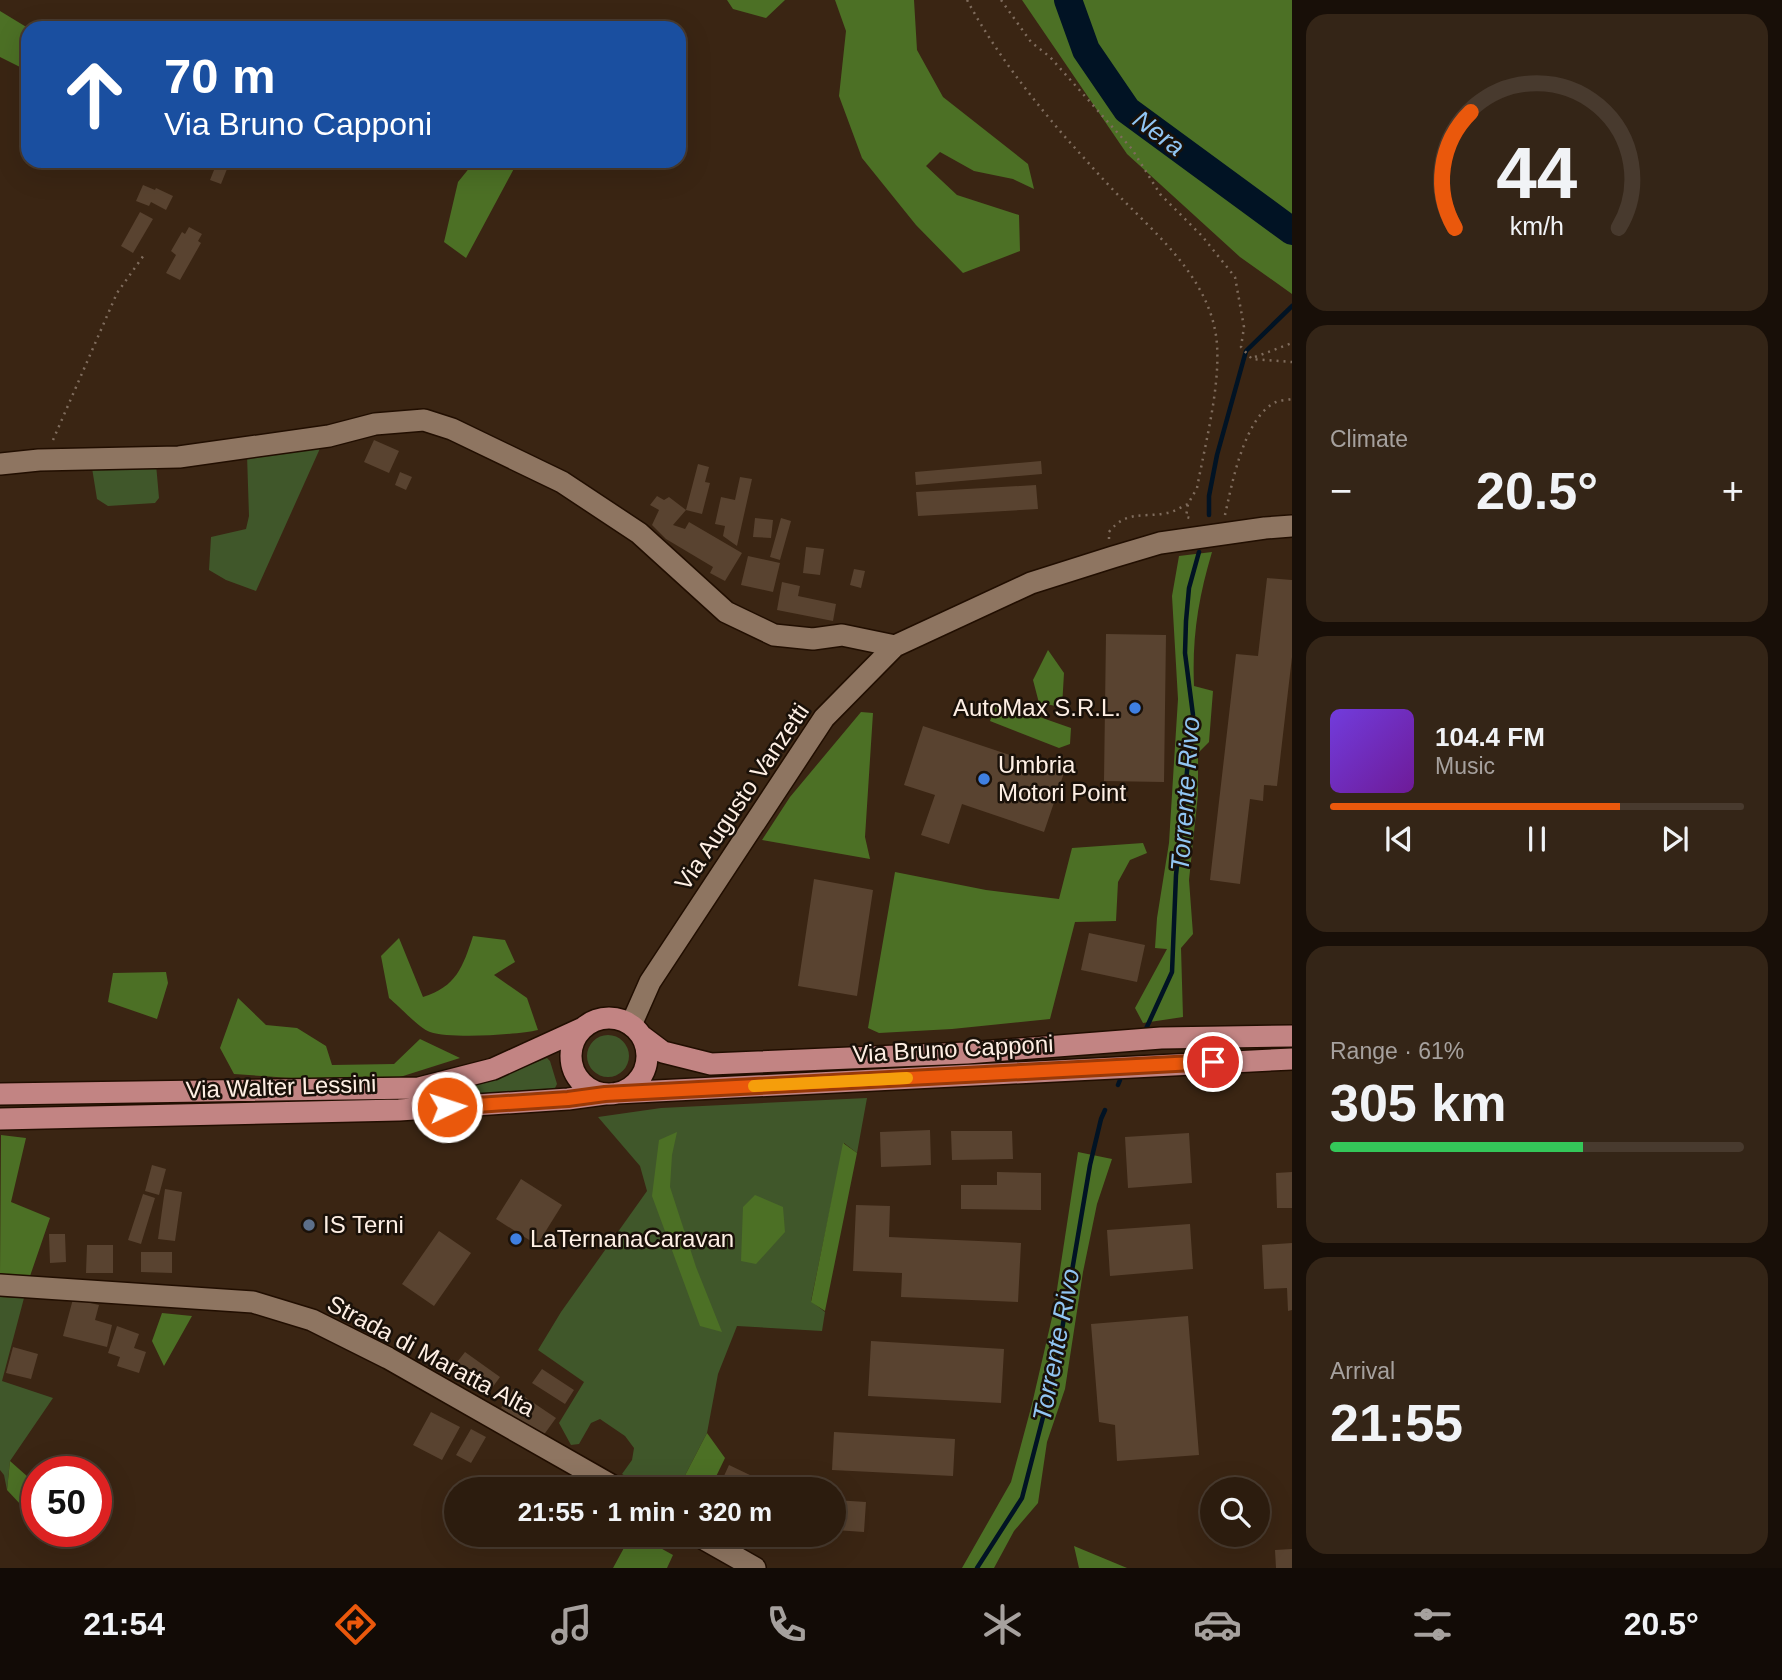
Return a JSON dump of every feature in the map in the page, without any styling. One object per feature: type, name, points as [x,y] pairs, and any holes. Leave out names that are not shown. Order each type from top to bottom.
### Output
[{"type":"main road","points":[[607,1018],[620,1019],[637,1031],[647,1049],[644,1072],[638,1082],[628,1089],[611,1094],[593,1091],[583,1084],[575,1074],[571,1050],[575,1038],[583,1028],[594,1021],[607,1018]]},
{"type":"main road","name":"Via Walter Lessini","points":[[0,1094],[419,1088],[493,1069],[583,1028]]},
{"type":"main road","name":"Via Bruno Capponi","points":[[637,1031],[663,1052],[711,1064],[967,1053],[1161,1038],[1292,1036]]},
{"type":"main road","name":"Via Bruno Capponi","points":[[611,1094],[1292,1059]]},
{"type":"main road","name":"Via Walter Lessini","points":[[0,1119],[399,1110],[611,1094]]},
{"type":"street","points":[[0,464],[39,460],[179,457],[329,436],[375,424],[424,420],[452,429],[562,482],[639,533],[726,611],[774,635],[813,639],[842,635],[895,646]]},
{"type":"street","name":"Via Augusto Vanzetti","points":[[637,1031],[650,982],[824,718],[895,646],[1031,583],[1160,543],[1292,526]]},
{"type":"street","name":"Strada di Maratta Alta","points":[[0,1285],[253,1302],[312,1320],[388,1358],[597,1477]]},
{"type":"street","points":[[718,1547],[755,1568]]},
{"type":"path","points":[[967,0],[985,33],[1010,68],[1066,138],[1161,237],[1186,267],[1207,304],[1217,344],[1216,377],[1197,488],[1188,504],[1186,517],[1196,519]]},
{"type":"path","points":[[1001,0],[1031,42],[1050,57],[1132,149],[1160,194],[1202,236],[1235,277],[1244,327],[1241,347],[1252,359],[1292,362]]},
{"type":"path","points":[[39,460],[54,439],[117,293],[144,255]]},
{"type":"path","points":[[1252,359],[1292,343]]},
{"type":"path","points":[[1220,517],[1225,514],[1244,447],[1254,425],[1264,411],[1277,402],[1292,399]]},
{"type":"path","points":[[1110,543],[1109,532],[1118,521],[1133,516],[1167,513],[1188,504]]},
{"type":"green space","points":[[727,0],[785,0],[766,18],[733,9]]},
{"type":"green space","points":[[835,0],[914,0],[917,50],[943,97],[1028,164],[1034,189],[1013,179],[974,171],[940,152],[926,166],[957,195],[1019,215],[1020,251],[963,273],[916,225],[862,158],[839,96],[846,31]]},
{"type":"green space","points":[[1022,0],[1292,0],[1292,294],[1240,257],[1127,154]]},
{"type":"green space","points":[[0,11],[21,24],[21,68],[0,57]]},
{"type":"green space","points":[[469,168],[514,168],[466,258],[444,242],[458,182]]},
{"type":"green space","points":[[322,444],[256,591],[226,580],[209,570],[211,537],[246,529],[249,516],[247,455]]},
{"type":"green space","points":[[156,464],[159,498],[155,503],[108,506],[97,499],[92,468]]},
{"type":"green space","points":[[1212,552],[1200,602],[1194,651],[1194,686],[1213,691],[1209,742],[1198,753],[1198,794],[1189,880],[1193,934],[1181,948],[1183,1017],[1143,1023],[1135,1008],[1167,949],[1155,948],[1169,843],[1178,699],[1172,596],[1179,556]]},
{"type":"green space","points":[[1048,650],[1064,673],[1062,707],[1039,703],[1033,680]]},
{"type":"green space","points":[[997,702],[1071,728],[1070,744],[1059,748],[990,721]]},
{"type":"green space","points":[[861,712],[873,713],[865,837],[870,859],[762,840],[790,797]]},
{"type":"green space","points":[[1143,843],[1147,853],[1130,860],[1118,882],[1116,921],[1075,922],[1050,1019],[879,1033],[868,1028],[895,872],[986,890],[1059,899],[1072,848]]},
{"type":"green space","points":[[473,936],[505,940],[515,962],[494,975],[527,998],[538,1030],[484,1036],[430,1032],[389,998],[381,956],[399,938],[423,997],[443,988],[457,974]]},
{"type":"green space","points":[[166,972],[168,983],[157,1019],[108,1002],[113,973]]},
{"type":"green space","points":[[238,998],[266,1025],[297,1028],[326,1046],[332,1065],[394,1064],[420,1039],[460,1058],[400,1077],[306,1079],[234,1074],[220,1048]]},
{"type":"green space","points":[[608,1035],[623,1041],[629,1056],[623,1071],[608,1077],[593,1071],[587,1056],[593,1041]]},
{"type":"green space","points":[[547,1058],[557,1084],[554,1090],[451,1096],[448,1089],[499,1077]]},
{"type":"green space","points":[[867,1098],[857,1153],[844,1143],[811,1301],[825,1312],[822,1331],[737,1326],[718,1374],[707,1433],[684,1477],[627,1477],[622,1474],[632,1460],[634,1448],[625,1436],[600,1419],[591,1423],[579,1444],[571,1445],[559,1423],[584,1382],[538,1350],[561,1312],[647,1191],[640,1166],[598,1117],[661,1108]]},
{"type":"green space","points":[[677,1132],[670,1187],[696,1267],[722,1332],[700,1326],[652,1196],[659,1140]]},
{"type":"green space","points":[[1,1135],[26,1138],[11,1202],[50,1218],[29,1279],[0,1273]]},
{"type":"green space","points":[[843,1143],[857,1153],[825,1311],[811,1302]]},
{"type":"green space","points":[[1078,1152],[1112,1159],[1097,1204],[1083,1272],[1065,1389],[1047,1442],[1038,1503],[1014,1531],[994,1568],[962,1568],[1011,1482],[1054,1309]]},
{"type":"green space","points":[[755,1195],[783,1207],[785,1232],[756,1264],[741,1261],[743,1207]]},
{"type":"green space","points":[[0,1297],[24,1298],[2,1381],[53,1398],[10,1461],[7,1490],[4,1475],[0,1470]]},
{"type":"green space","points":[[162,1313],[192,1316],[164,1366],[152,1341]]},
{"type":"green space","points":[[707,1433],[725,1458],[716,1477],[684,1477]]},
{"type":"green space","points":[[10,1461],[21,1471],[21,1505],[7,1490]]},
{"type":"green space","points":[[1074,1546],[1127,1568],[1079,1568]]},
{"type":"green space","points":[[624,1547],[659,1547],[673,1555],[667,1568],[613,1568]]},
{"type":"building","points":[[215,168],[227,169],[221,184],[210,180]]},
{"type":"building","points":[[143,185],[173,196],[166,210],[151,202],[149,206],[136,201]]},
{"type":"building","points":[[140,212],[153,219],[133,253],[121,246]]},
{"type":"building","points":[[189,227],[202,234],[198,241],[201,243],[180,280],[166,273],[176,255],[171,251],[182,232],[185,234]]},
{"type":"building","points":[[374,440],[399,451],[389,473],[364,462]]},
{"type":"building","points":[[1041,461],[1042,474],[916,485],[915,472]]},
{"type":"building","points":[[698,464],[709,467],[705,482],[710,483],[702,514],[686,510]]},
{"type":"building","points":[[400,472],[412,477],[406,490],[395,485]]},
{"type":"building","points":[[740,477],[752,479],[737,546],[723,536],[725,526],[715,524],[721,497],[735,500]]},
{"type":"building","points":[[1036,485],[1038,509],[918,516],[916,492]]},
{"type":"building","points":[[657,496],[664,500],[669,497],[686,510],[673,525],[685,529],[689,522],[742,553],[725,581],[710,573],[713,567],[666,539],[652,525],[659,510],[650,505]]},
{"type":"building","points":[[755,518],[773,520],[771,538],[753,537]]},
{"type":"building","points":[[781,518],[791,521],[780,560],[770,557]]},
{"type":"building","points":[[806,547],[824,549],[820,575],[803,573]]},
{"type":"building","points":[[748,556],[780,563],[773,592],[741,585]]},
{"type":"building","points":[[854,569],[865,571],[861,588],[850,585]]},
{"type":"building","points":[[1267,578],[1292,580],[1292,657],[1277,786],[1264,785],[1263,801],[1250,799],[1240,884],[1210,880],[1236,654],[1258,656]]},
{"type":"building","points":[[782,582],[800,586],[798,596],[836,604],[833,621],[777,610]]},
{"type":"building","name":"AutoMax S.R.L.","points":[[1106,634],[1166,635],[1164,782],[1104,781]]},
{"type":"building","name":"Umbria Motori Point","points":[[923,726],[1064,773],[1044,832],[962,804],[949,844],[921,835],[935,795],[904,785]]},
{"type":"building","points":[[814,879],[873,890],[857,996],[798,986]]},
{"type":"building","points":[[1089,933],[1145,945],[1137,982],[1081,970]]},
{"type":"building","points":[[930,1130],[931,1165],[881,1167],[880,1132]]},
{"type":"building","points":[[951,1131],[1012,1131],[1013,1159],[952,1160]]},
{"type":"building","points":[[1189,1133],[1192,1183],[1128,1188],[1125,1137]]},
{"type":"building","points":[[152,1165],[166,1169],[159,1195],[145,1191]]},
{"type":"building","points":[[997,1172],[1041,1173],[1041,1210],[961,1209],[961,1185],[997,1185]]},
{"type":"building","points":[[1292,1172],[1292,1208],[1277,1208],[1276,1173]]},
{"type":"building","points":[[521,1179],[562,1205],[537,1245],[496,1219]]},
{"type":"building","points":[[165,1189],[182,1192],[175,1241],[158,1239]]},
{"type":"building","points":[[143,1194],[155,1198],[141,1244],[128,1240]]},
{"type":"building","points":[[856,1205],[890,1206],[889,1237],[1021,1243],[1018,1302],[901,1297],[902,1273],[853,1271]]},
{"type":"building","points":[[1190,1224],[1193,1269],[1110,1276],[1107,1230]]},
{"type":"building","points":[[439,1231],[471,1253],[434,1306],[402,1284]]},
{"type":"building","points":[[49,1234],[65,1234],[66,1262],[50,1263]]},
{"type":"building","points":[[1292,1243],[1292,1310],[1288,1311],[1287,1288],[1264,1289],[1262,1245]]},
{"type":"building","points":[[87,1245],[113,1245],[113,1273],[86,1273]]},
{"type":"building","points":[[141,1252],[172,1252],[172,1273],[141,1272]]},
{"type":"building","points":[[73,1299],[99,1305],[95,1320],[112,1325],[107,1347],[63,1336]]},
{"type":"building","points":[[1188,1316],[1199,1455],[1117,1461],[1115,1425],[1099,1422],[1091,1324]]},
{"type":"building","points":[[117,1326],[139,1334],[134,1348],[146,1352],[139,1373],[117,1366],[120,1357],[108,1353]]},
{"type":"building","points":[[871,1341],[1004,1349],[1001,1403],[868,1396]]},
{"type":"building","points":[[13,1347],[38,1354],[31,1379],[6,1373]]},
{"type":"building","points":[[465,1352],[500,1377],[489,1392],[454,1366]]},
{"type":"building","points":[[542,1369],[574,1390],[565,1404],[532,1383]]},
{"type":"building","points":[[513,1389],[556,1418],[543,1436],[501,1408]]},
{"type":"building","points":[[431,1412],[460,1427],[442,1460],[413,1445]]},
{"type":"building","points":[[471,1429],[486,1437],[471,1463],[456,1455]]},
{"type":"building","points":[[834,1432],[955,1439],[953,1476],[832,1470]]},
{"type":"building","points":[[729,1465],[754,1477],[724,1477]]},
{"type":"building","points":[[846,1501],[866,1502],[864,1532],[846,1531]]},
{"type":"building","points":[[1292,1549],[1292,1568],[1276,1568],[1275,1550]]},
{"type":"waterway","name":"Nera","points":[[1068,0],[1086,50],[1127,110],[1292,231]]},
{"type":"waterway","name":"Torrente Rivo","points":[[1209,515],[1209,496],[1217,455],[1246,351],[1292,306]]},
{"type":"waterway","name":"Torrente Rivo","points":[[1145,1031],[1172,972],[1176,875],[1193,715],[1185,653],[1186,621],[1189,588],[1199,552]]},
{"type":"waterway","name":"Torrente Rivo","points":[[1118,1085],[1120,1080]]},
{"type":"waterway","name":"Torrente Rivo","points":[[977,1568],[1022,1498],[1055,1371],[1090,1165],[1105,1110]]},
{"type":"slow traffic","points":[[754,1086],[907,1078]]},
{"type":"place","name":"AutoMax S.R.L.","points":[[1135,708]]},
{"type":"place","name":"Umbria Motori Point","points":[[984,779]]},
{"type":"place","name":"IS Terni","points":[[309,1225]]},
{"type":"place","name":"LaTernanaCaravan","points":[[516,1239]]},
{"type":"route","points":[[447,1107],[605,1094],[1213,1062]]}]
